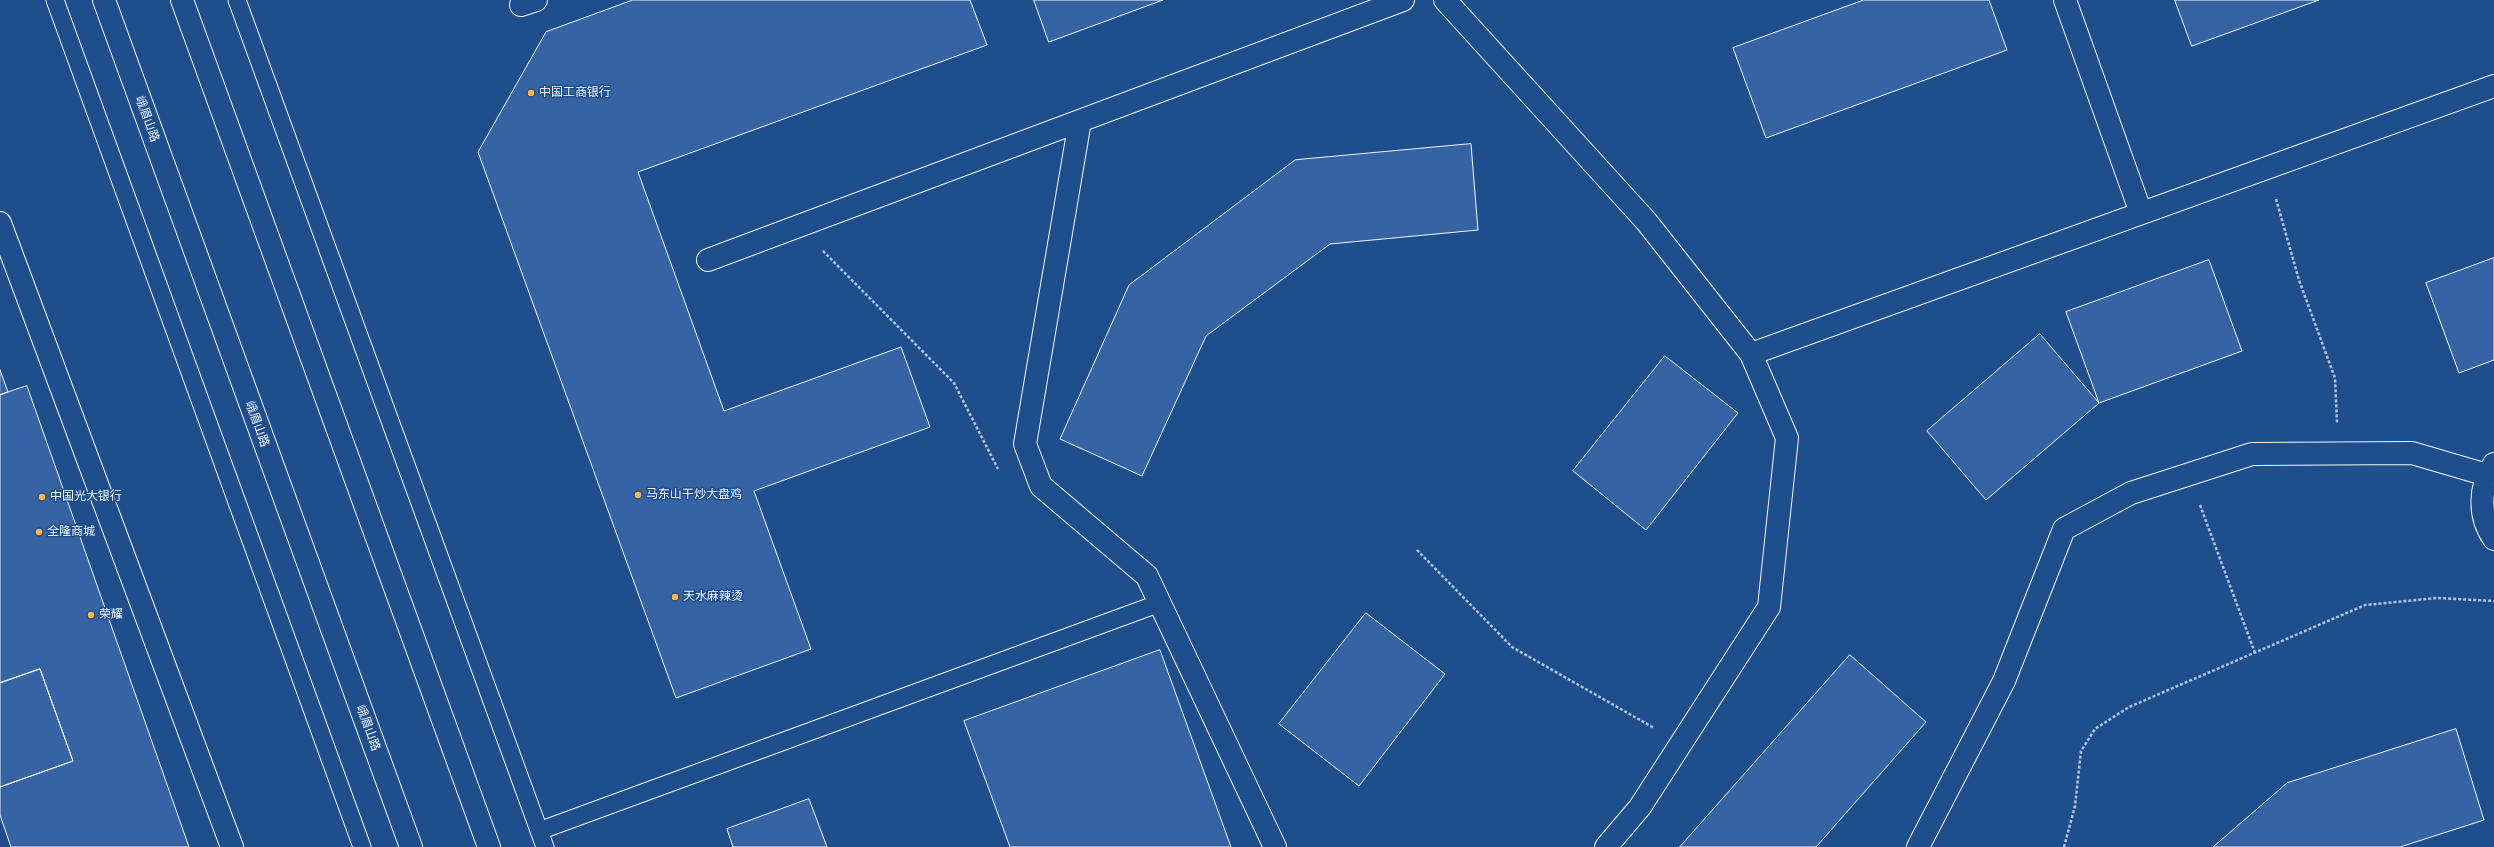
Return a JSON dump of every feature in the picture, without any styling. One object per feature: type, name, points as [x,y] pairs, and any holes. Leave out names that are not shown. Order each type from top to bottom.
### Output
[{"type":"street","name":"峨眉山路","points":[[104,0],[411,847]]},
{"type":"street","points":[[182,0],[489,847]]},
{"type":"street","points":[[708,260],[1403,0]]},
{"type":"street","points":[[1445,0],[1646,221],[1751,354],[1787,438],[1769,607],[1640,807],[1606,847]]},
{"type":"street","points":[[2065,0],[2141,213]]},
{"type":"street","points":[[1751,354],[2494,86]]},
{"type":"street","points":[[1080,121],[1025,444],[1040,486],[1147,576],[1275,847]]},
{"type":"street","points":[[0,223],[232,847]]},
{"type":"street","points":[[1918,847],[2004,681],[2064,529],[2131,493],[2252,454],[2412,452],[2490,470],[2481,502],[2487,528],[2494,539]]},
{"type":"lane","points":[[55,0],[362,847]]},
{"type":"lane","points":[[237,0],[542,839],[1160,602]]},
{"type":"path","points":[[2268,168],[2300,280],[2335,378],[2338,453]]},
{"type":"path","points":[[798,227],[954,383],[999,470],[1040,486]]},
{"type":"path","points":[[2189,475],[2254,653]]},
{"type":"path","points":[[1417,550],[1512,647],[1681,744]]},
{"type":"path","points":[[2064,847],[2075,806],[2081,751],[2095,729],[2129,706],[2365,605],[2437,598],[2494,602]]},
{"type":"building","points":[[633,0],[970,0],[987,45],[638,172],[724,411],[901,347],[930,427],[754,491],[811,649],[676,698],[478,152],[546,32]]},
{"type":"building","points":[[1034,0],[1163,0],[1049,42]]},
{"type":"building","points":[[1864,0],[1989,0],[2007,50],[1766,138],[1733,48]]},
{"type":"building","points":[[2175,0],[2319,0],[2192,46]]},
{"type":"building","points":[[1471,144],[1478,230],[1330,244],[1206,336],[1142,476],[1060,439],[1129,285],[1295,160]]},
{"type":"building","points":[[2494,258],[2494,360],[2459,373],[2426,283]]},
{"type":"building","points":[[2209,260],[2242,351],[2099,403],[2066,312]]},
{"type":"building","points":[[2040,334],[2099,403],[1986,500],[1927,431]]},
{"type":"building","points":[[1665,356],[1738,413],[1646,530],[1573,471]]},
{"type":"building","points":[[0,370],[8,392],[0,395]]},
{"type":"building","name":"全隆商城","points":[[27,386],[189,847],[11,847],[0,815],[0,787],[73,761],[40,669],[0,683],[0,395]]},
{"type":"building","points":[[1366,613],[1445,674],[1359,786],[1279,724]]},
{"type":"building","points":[[1160,650],[1231,847],[1010,847],[964,721]]},
{"type":"building","points":[[1850,655],[1926,722],[1816,847],[1680,847]]},
{"type":"building","points":[[40,669],[73,761],[0,787],[0,683]]},
{"type":"building","points":[[2456,729],[2484,820],[2400,847],[2213,847],[2287,783]]},
{"type":"building","points":[[809,799],[827,847],[733,847],[727,829]]},
{"type":"place","name":"中国工商银行","points":[[531,93]]},
{"type":"place","name":"马东山干炒大盘鸡","points":[[638,495]]},
{"type":"place","name":"中国光大银行","points":[[42,497]]},
{"type":"place","name":"全隆商城","points":[[39,532]]},
{"type":"place","name":"天水麻辣烫","points":[[675,597]]},
{"type":"place","name":"荣耀","points":[[91,615]]}]
